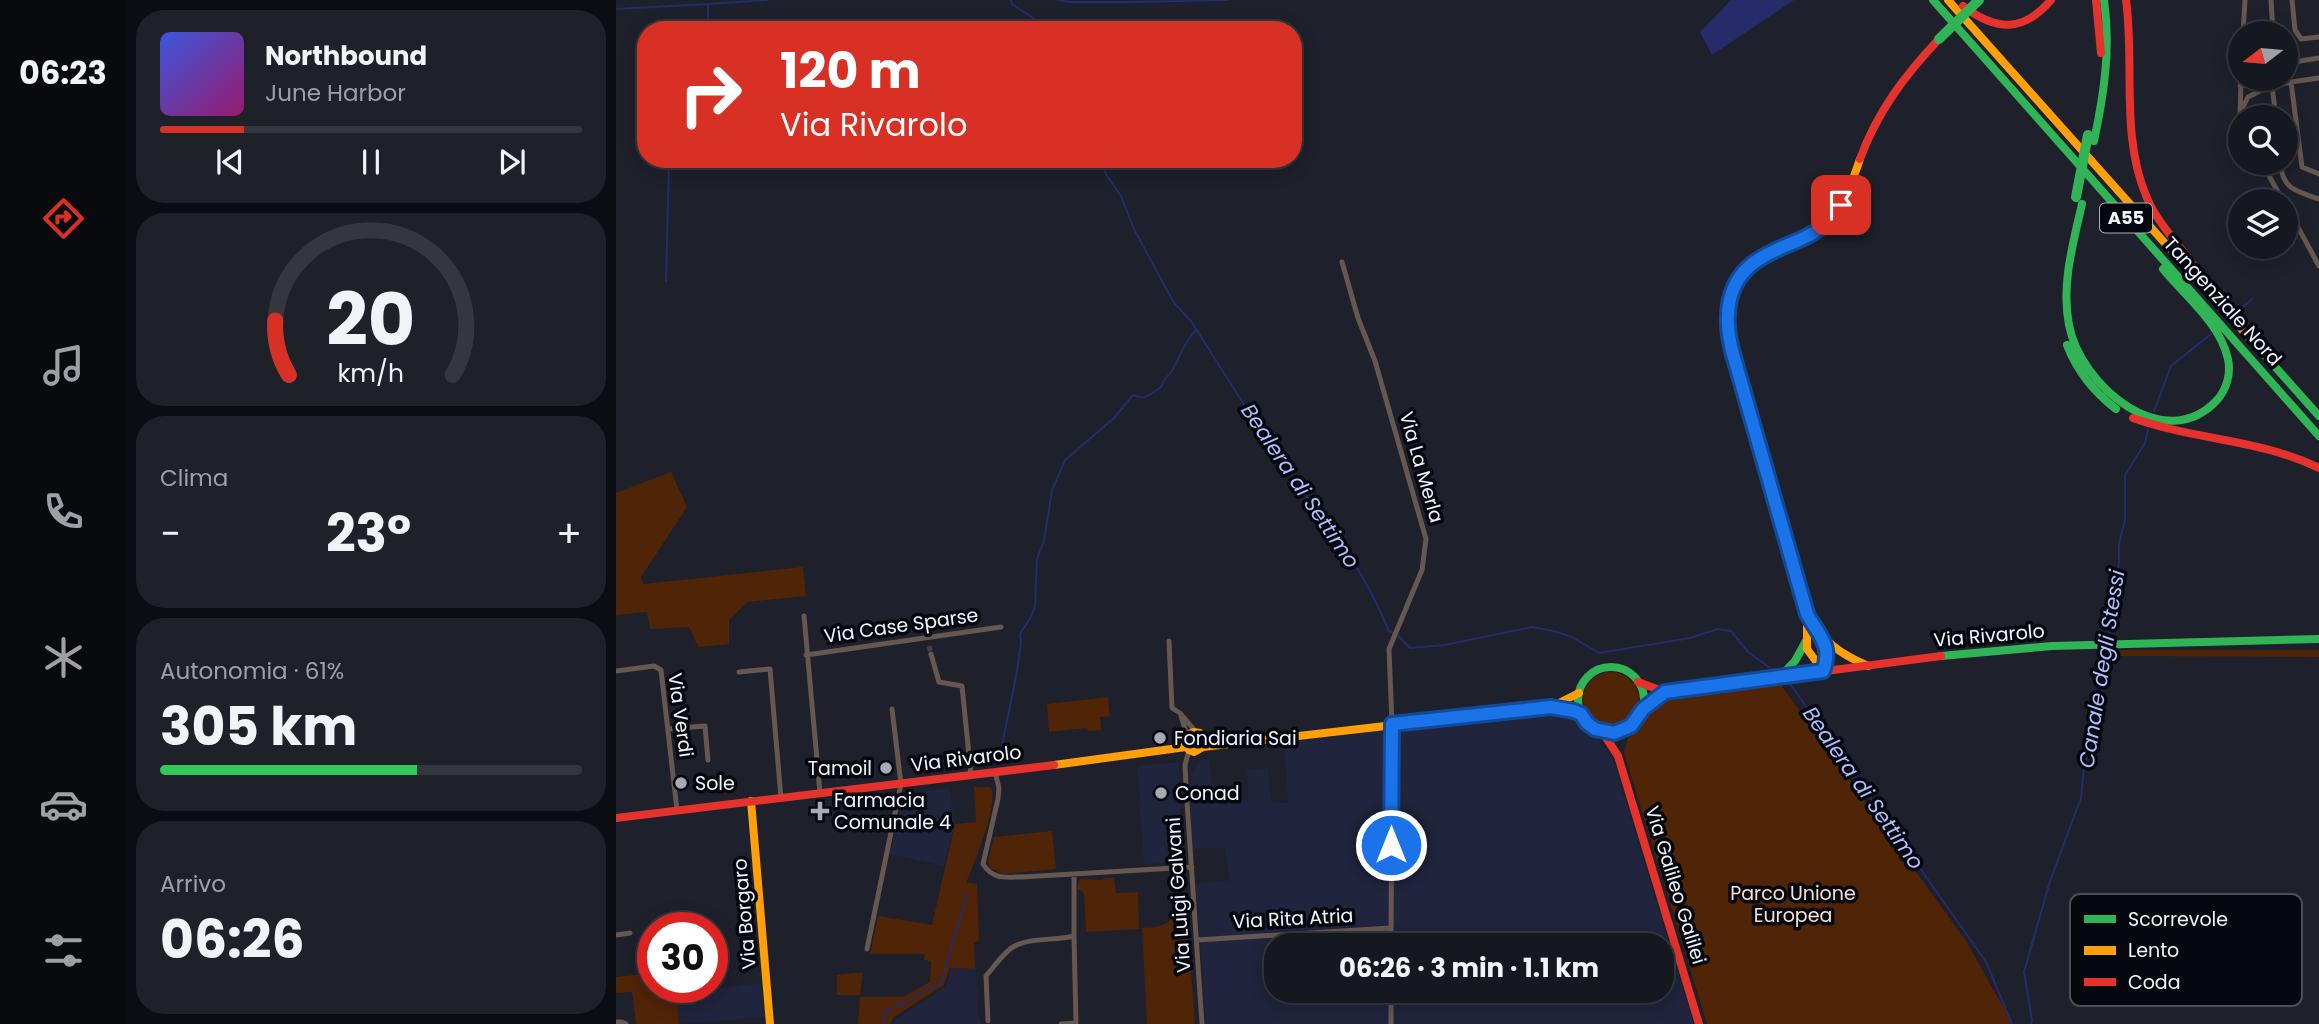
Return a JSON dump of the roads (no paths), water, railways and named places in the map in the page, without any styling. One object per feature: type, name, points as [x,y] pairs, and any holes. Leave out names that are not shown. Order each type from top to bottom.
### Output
[{"type":"main road","name":"Tangenziale Nord","points":[[1933,0],[2319,436]]},
{"type":"main road","name":"Tangenziale Nord","points":[[1948,0],[2319,416]]},
{"type":"main road","points":[[1956,0],[1976,17],[2004,26],[2024,23],[2051,0]]},
{"type":"main road","points":[[1823,671],[1828,657],[1824,642],[1807,614],[1730,342],[1727,319],[1729,300],[1737,282],[1752,264],[1808,237],[1836,211],[1846,196],[1882,110],[1908,72],[1979,0]]},
{"type":"main road","name":"A55","points":[[2096,0],[2101,31],[2101,59],[2091,138],[2060,282],[2060,310],[2065,339],[2073,359],[2083,376],[2103,399],[2127,416],[2267,449],[2299,458],[2319,468]]},
{"type":"main road","points":[[2091,138],[2105,84],[2108,52],[2104,0]]},
{"type":"main road","name":"A55","points":[[2126,0],[2130,30],[2132,141],[2140,181],[2160,220],[2217,300]]},
{"type":"main road","points":[[2119,211],[2170,279],[2214,330],[2227,357],[2227,383],[2218,399],[2208,409],[2181,421],[2152,421]]},
{"type":"main road","points":[[1807,614],[1806,641],[1809,653],[1823,671]]},
{"type":"main road","name":"Via Rivarolo","points":[[1638,682],[1665,692],[1967,653],[2116,643],[2319,639]]},
{"type":"main road","points":[[1781,676],[1796,661],[1806,641]]},
{"type":"main road","points":[[1824,642],[1868,666]]},
{"type":"main road","points":[[1631,726],[1614,733],[1595,729],[1587,723],[1578,704],[1579,693],[1588,677],[1605,668],[1624,670],[1638,682],[1643,695],[1643,709]]},
{"type":"main road","points":[[1618,756],[1618,744],[1622,735],[1643,709],[1665,692]]},
{"type":"main road","points":[[1551,707],[1579,693]]},
{"type":"main road","points":[[1193,743],[1227,746],[1392,724],[1551,707],[1581,714]]},
{"type":"main road","name":"Via Galileo Galilei","points":[[1595,729],[1605,736],[1618,756],[1699,1024]]},
{"type":"main road","name":"Via Rivarolo","points":[[901,783],[1162,751],[1193,743]]},
{"type":"main road","points":[[616,818],[901,783]]},
{"type":"main road","name":"Via Borgaro","points":[[751,801],[770,1024]]},
{"type":"street","points":[[2244,21],[2245,0]]},
{"type":"street","points":[[2271,0],[2272,21]]},
{"type":"street","points":[[2292,0],[2295,30],[2301,39],[2319,37]]},
{"type":"street","points":[[2298,61],[2319,58]]},
{"type":"street","points":[[2298,81],[2319,78]]},
{"type":"street","points":[[2245,105],[2248,97],[2261,91]]},
{"type":"street","points":[[2292,91],[2302,167],[2319,174]]},
{"type":"street","points":[[2282,175],[2290,187],[2319,199]]},
{"type":"street","points":[[2286,189],[2290,187]]},
{"type":"street","points":[[2298,228],[2319,266]]},
{"type":"street","name":"Via La Merla","points":[[1342,262],[1358,318],[1375,361],[1426,540],[1422,570],[1390,649],[1390,933]]},
{"type":"street","name":"Via Case Sparse","points":[[804,616],[820,793]]},
{"type":"street","name":"Via Case Sparse","points":[[806,655],[1001,627]]},
{"type":"street","points":[[928,638],[929,646]]},
{"type":"street","points":[[1169,641],[1172,708],[1180,713],[1193,743]]},
{"type":"street","points":[[931,654],[939,682],[962,686],[971,775]]},
{"type":"street","name":"Via Verdi","points":[[616,671],[660,667],[677,810]]},
{"type":"street","points":[[739,672],[770,669],[781,797]]},
{"type":"street","points":[[892,709],[901,783]]},
{"type":"street","points":[[668,729],[705,726],[708,760]]},
{"type":"street","name":"Via Luigi Galvani","points":[[1193,743],[1185,765],[1202,1024]]},
{"type":"street","points":[[995,772],[999,788],[998,799],[983,864],[988,872],[1000,877],[1192,867]]},
{"type":"street","name":"Via Rivarolo","points":[[867,950],[901,783]]},
{"type":"street","points":[[1061,1024],[1076,1023],[1073,874]]},
{"type":"street","name":"Via Rita Atria","points":[[1197,940],[1390,928]]},
{"type":"street","points":[[616,935],[630,933]]},
{"type":"street","points":[[988,1021],[986,976],[1013,947],[1045,939],[1074,936]]},
{"type":"street","points":[[1391,1003],[1391,1024]]},
{"type":"street","points":[[616,1022],[622,1021],[626,1024]]},
{"type":"waterway","points":[[708,21],[708,4],[767,0]]},
{"type":"waterway","name":"Bealera di Settimo","points":[[1011,0],[1012,4],[1034,21]]},
{"type":"waterway","points":[[1058,0],[1227,0]]},
{"type":"waterway","points":[[616,9],[708,4]]},
{"type":"waterway","points":[[666,281],[669,168]]},
{"type":"waterway","name":"Bealera di Settimo","points":[[1103,168],[1121,196],[1134,229],[1174,303],[1191,321],[1250,414],[1359,571],[1389,631],[1393,633]]},
{"type":"waterway","name":"Canale degli Stessi","points":[[2242,308],[2252,299]]},
{"type":"waterway","points":[[998,764],[1016,677],[1020,634],[1035,606],[1037,559],[1044,541],[1052,490],[1065,460],[1114,418],[1133,395],[1144,397],[1161,387],[1196,330]]},
{"type":"waterway","name":"Canale degli Stessi","points":[[2154,411],[2171,366],[2211,334]]},
{"type":"waterway","name":"Canale degli Stessi","points":[[2108,640],[2119,564],[2119,543],[2125,520],[2125,475],[2145,443],[2148,430]]},
{"type":"waterway","name":"Bealera di Settimo","points":[[1398,636],[1410,648],[1445,645],[1532,627],[1572,637],[1599,653],[1690,638],[1718,629],[1731,631],[1748,652],[1777,673]]},
{"type":"waterway","name":"Canale degli Stessi","points":[[2031,1024],[2024,972],[2050,881],[2081,798],[2084,768],[2102,693],[2108,646]]},
{"type":"waterway","name":"Bealera di Settimo","points":[[1784,679],[1791,685],[1986,962],[2012,1024]]},
{"type":"waterway","points":[[885,1024],[883,1019],[888,1010],[941,983],[967,894]]},
{"type":"tunnel","points":[[929,646],[931,654]]},
{"type":"place","name":"Fondiaria Sai","points":[[1160,738]]},
{"type":"place","name":"Tamoil","points":[[886,768]]},
{"type":"place","name":"Sole","points":[[681,783]]},
{"type":"place","name":"Conad","points":[[1161,793]]},
{"type":"place","name":"Farmacia Comunale 4","points":[[820,811]]},
{"type":"park label","name":"Parco Unione Europea","points":[[1793,904]]}]
